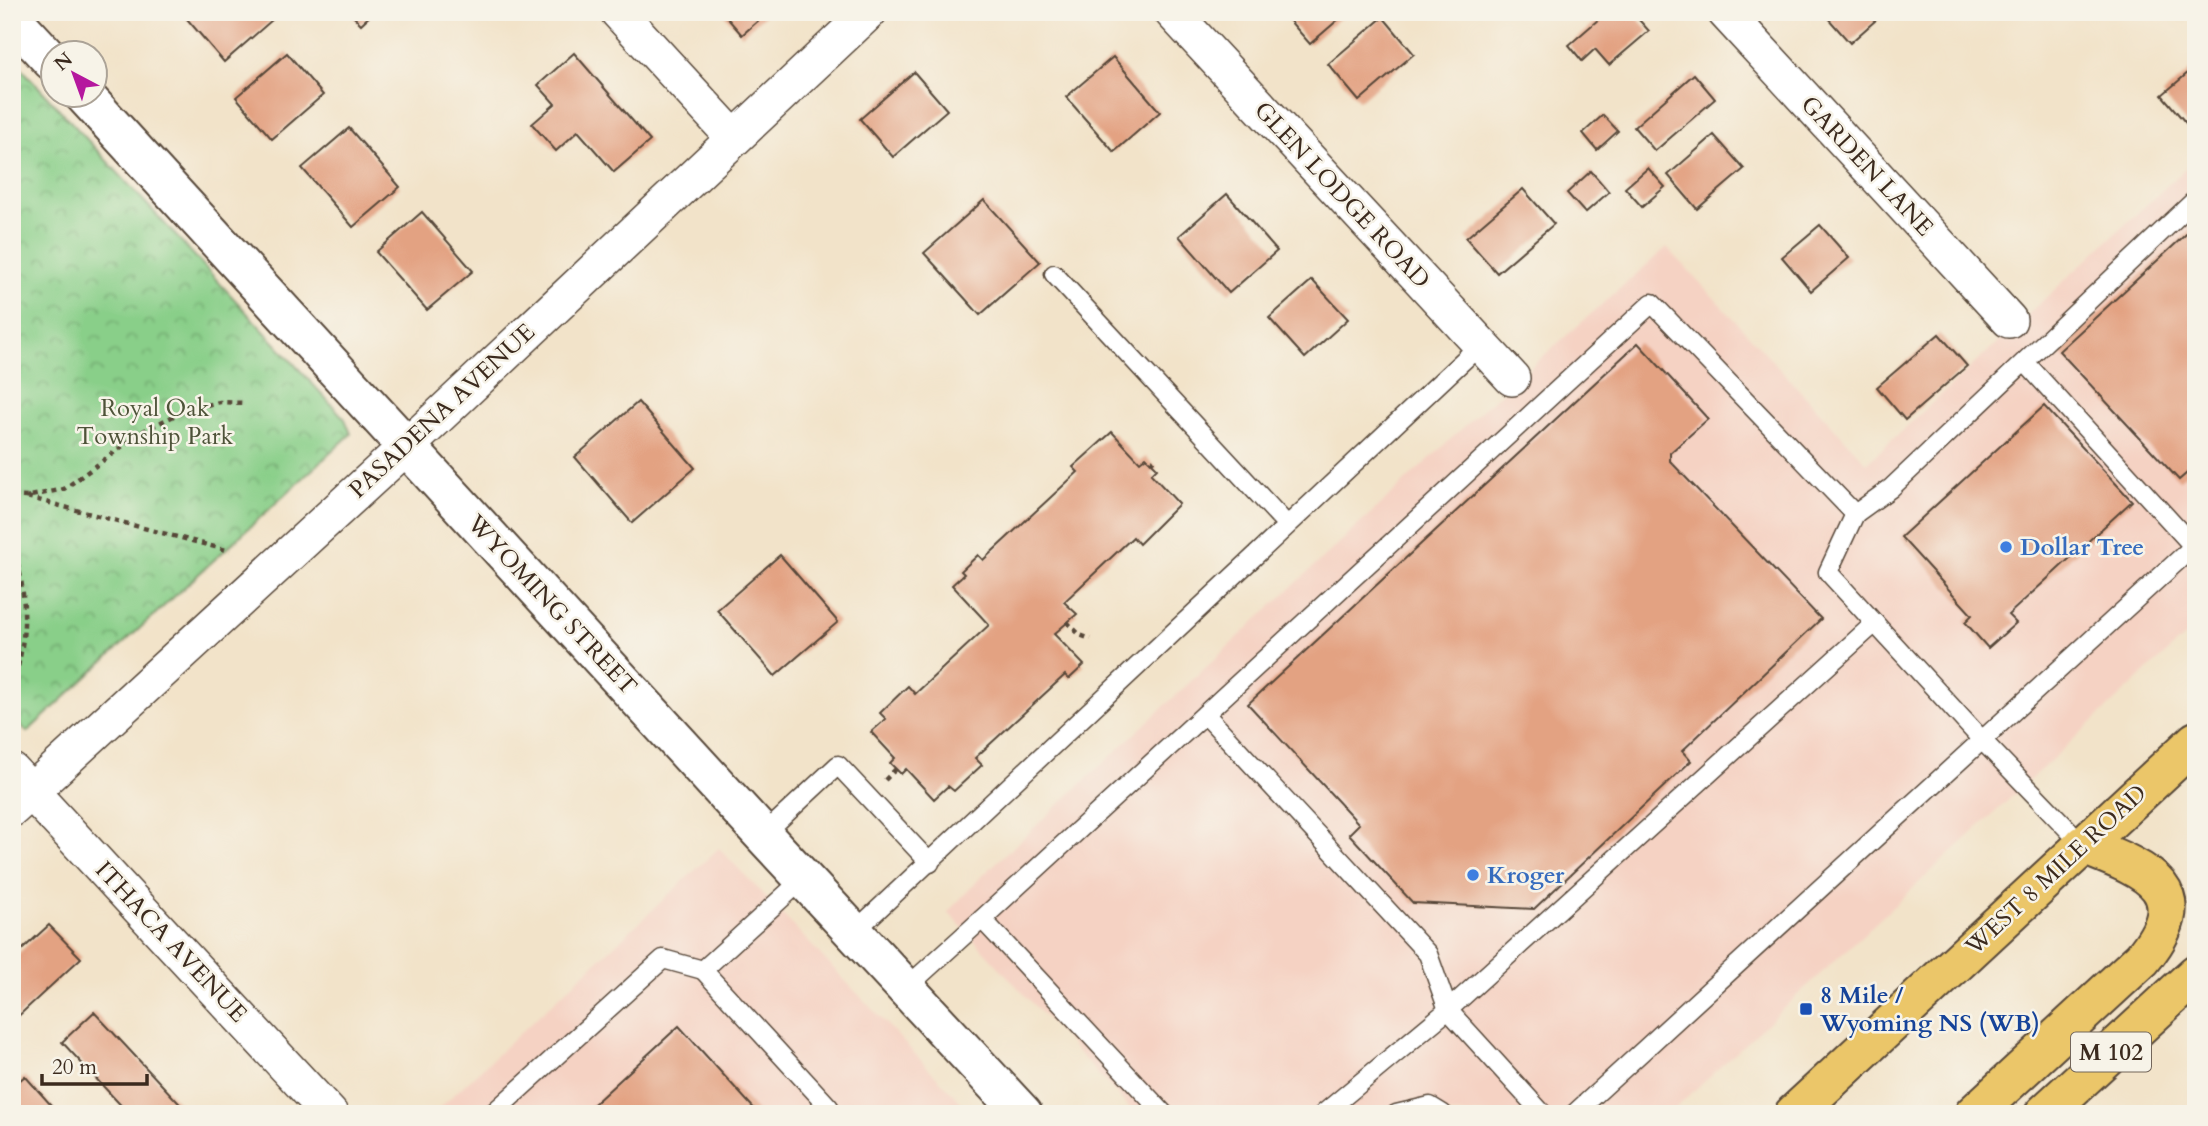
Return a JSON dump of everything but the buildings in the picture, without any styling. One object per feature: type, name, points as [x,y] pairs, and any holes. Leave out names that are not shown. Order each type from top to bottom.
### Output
[{"type":"highway","name":"WEST 8 MILE ROAD","points":[[1794,1114],[2196,741]]},
{"type":"highway","points":[[1975,1114],[2142,959],[2163,930],[2166,906],[2164,895],[2148,874],[2083,845]]},
{"type":"highway","name":"M 102","points":[[2044,1114],[2190,991]]},
{"type":"street","points":[[618,12],[734,138]]},
{"type":"street","name":"PASADENA AVENUE","points":[[18,790],[407,446],[869,12]]},
{"type":"street","name":"GLEN LODGE ROAD","points":[[1172,12],[1512,378]]},
{"type":"street","name":"GARDEN LANE","points":[[1725,12],[2009,320]]},
{"type":"street","points":[[12,18],[38,46]]},
{"type":"street","name":"WYOMING STREET","points":[[96,108],[906,988],[1012,1110]]},
{"type":"street","name":"ITHACA AVENUE","points":[[18,790],[330,1114]]},
{"type":"lane","points":[[2083,845],[1981,739],[1828,572],[1855,514],[1891,488],[2196,199]]},
{"type":"lane","points":[[1054,274],[1287,525]]},
{"type":"lane","points":[[906,988],[1651,303],[1855,514]]},
{"type":"lane","points":[[854,932],[1481,344]]},
{"type":"lane","points":[[1574,1114],[2194,545],[2025,362]]},
{"type":"lane","points":[[1323,1114],[1448,1010],[1875,623]]},
{"type":"lane","points":[[1205,714],[1428,954],[1448,1010],[1543,1114]]},
{"type":"lane","points":[[763,835],[838,765],[930,863]]},
{"type":"lane","points":[[703,970],[804,878]]},
{"type":"lane","points":[[982,919],[1164,1114]]},
{"type":"lane","points":[[492,1114],[663,959],[703,970],[829,1107],[830,1114]]},
{"type":"lane","points":[[1396,1114],[1430,1106],[1443,1114]]},
{"type":"path","points":[[26,497],[64,489],[145,430],[188,409],[220,402],[245,403]]},
{"type":"path","points":[[12,496],[26,497],[230,551]]},
{"type":"path","points":[[12,543],[25,600],[23,641],[16,677],[12,683]]},
{"type":"path","points":[[1067,622],[1080,635],[1091,639]]},
{"type":"shaded area","points":[[2196,159],[2196,626],[1669,1114],[1135,1114],[948,912],[980,878],[1482,410],[1667,247],[1867,463]]},
{"type":"shaded area","points":[[719,848],[972,1114],[433,1114]]},
{"type":"green space","name":"Royal Oak Township Park","points":[[12,58],[38,86],[38,108],[58,108],[345,419],[351,434],[27,732],[12,716]]},
{"type":"place","name":"Dollar Tree","points":[[2006,547]]},
{"type":"place","name":"Kroger","points":[[1473,875]]},
{"type":"place","name":"8 Mile / Wyoming NS (WB)","points":[[1806,1009]]}]
